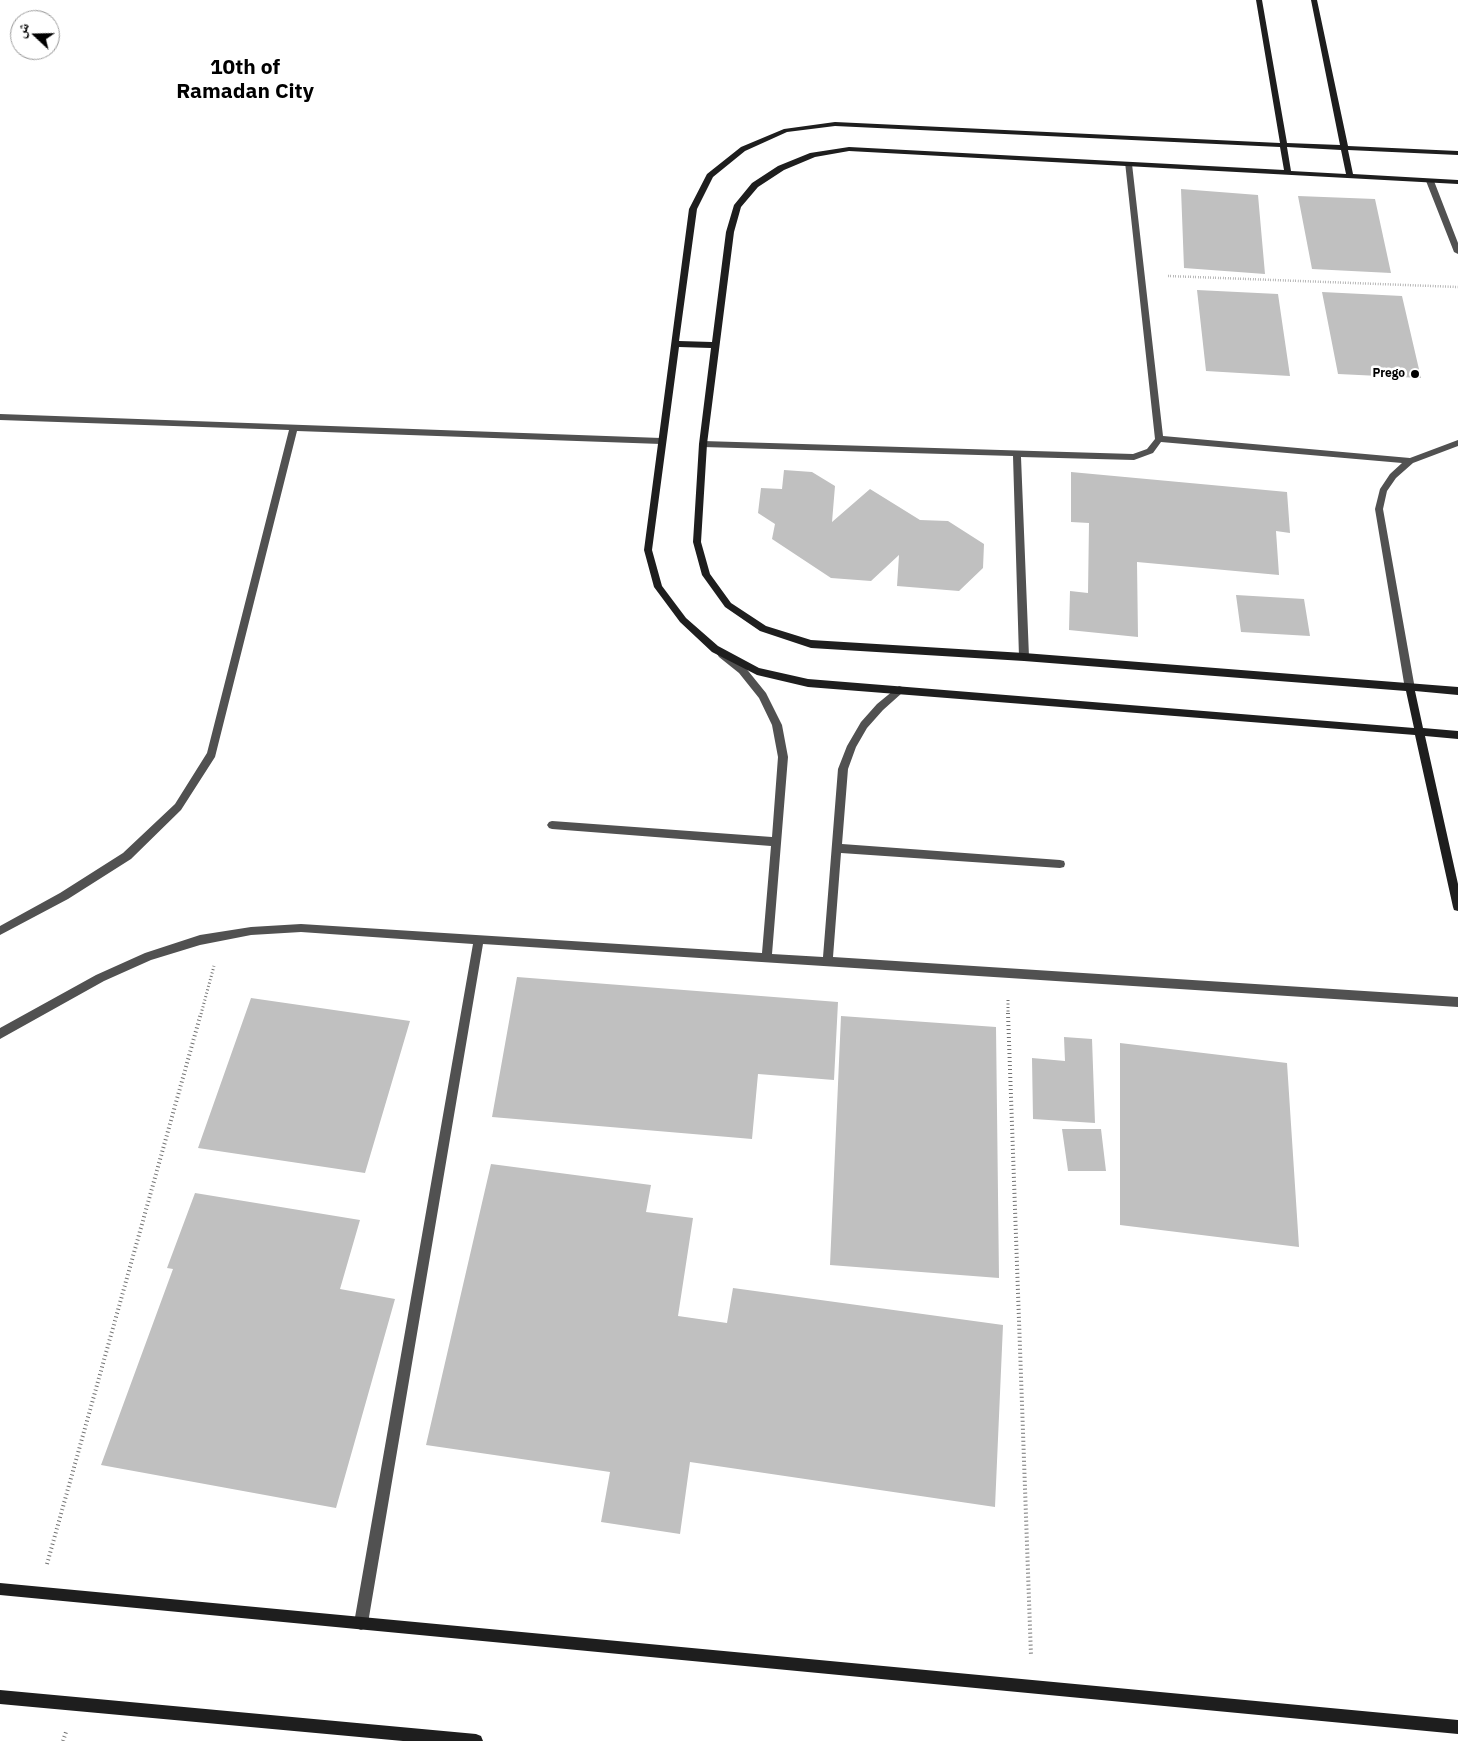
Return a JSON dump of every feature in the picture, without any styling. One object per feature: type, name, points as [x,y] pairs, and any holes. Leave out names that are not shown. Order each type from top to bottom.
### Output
[{"type":"street","points":[[1259,0],[1288,172]]},
{"type":"street","points":[[1314,0],[1350,176]]},
{"type":"street","points":[[767,956],[783,757],[777,725],[763,696],[742,670],[683,620],[658,587],[648,550],[693,209],[710,176],[743,149],[786,130],[836,124],[1458,153]]},
{"type":"street","points":[[1458,182],[849,149],[813,155],[781,168],[755,185],[737,207],[730,232],[703,444],[697,542],[706,575],[728,605],[763,629],[811,644],[1024,657],[1410,689],[1458,691]]},
{"type":"street","points":[[703,444],[1017,455],[1134,457],[1150,451],[1159,439],[1128,164]]},
{"type":"street","points":[[1430,181],[1458,252]]},
{"type":"street","points":[[674,344],[715,345]]},
{"type":"street","points":[[0,418],[292,430],[661,441]]},
{"type":"street","points":[[0,931],[64,896],[127,856],[178,807],[212,754],[292,430]]},
{"type":"street","points":[[1159,439],[1410,461],[1458,443]]},
{"type":"street","points":[[1017,455],[1024,657]]},
{"type":"street","points":[[1410,461],[1393,476],[1383,491],[1379,509],[1418,732],[1458,907]]},
{"type":"street","points":[[715,649],[758,670],[808,683],[1458,735]]},
{"type":"street","points":[[828,960],[843,769],[852,746],[864,725],[880,707],[900,690]]},
{"type":"street","points":[[552,825],[776,842]]},
{"type":"street","points":[[837,848],[1060,864]]},
{"type":"street","points":[[0,1034],[100,978],[150,956],[200,940],[251,931],[301,928],[767,956],[1458,1002]]},
{"type":"street","points":[[361,1623],[479,939]]},
{"type":"street","points":[[0,1589],[1458,1726]]},
{"type":"street","points":[[0,1698],[476,1741]]},
{"type":"path","points":[[1140,275],[1458,287]]},
{"type":"path","points":[[39,1592],[223,936]]},
{"type":"path","points":[[1007,972],[1032,1686]]},
{"type":"building","points":[[1181,189],[1258,195],[1265,274],[1184,268]]},
{"type":"building","points":[[1298,196],[1375,199],[1391,273],[1312,269]]},
{"type":"building","points":[[1197,290],[1278,294],[1290,376],[1206,371]]},
{"type":"building","points":[[1322,292],[1402,296],[1421,378],[1338,374]]},
{"type":"building","points":[[784,470],[812,472],[835,486],[832,522],[870,489],[920,520],[948,521],[984,544],[983,568],[959,591],[897,586],[899,555],[871,581],[831,578],[772,539],[775,524],[758,513],[761,488],[782,489]]},
{"type":"building","points":[[1071,472],[1287,492],[1290,533],[1276,531],[1279,575],[1137,562],[1138,637],[1069,630],[1070,591],[1088,593],[1089,523],[1071,522]]},
{"type":"building","points":[[1236,595],[1304,599],[1310,636],[1241,632]]},
{"type":"building","points":[[517,977],[838,1002],[834,1080],[758,1074],[752,1139],[492,1117]]},
{"type":"building","points":[[251,998],[410,1021],[365,1173],[198,1148]]},
{"type":"building","points":[[841,1016],[996,1027],[999,1278],[830,1265]]},
{"type":"building","points":[[1064,1037],[1092,1039],[1095,1123],[1033,1119],[1032,1058],[1065,1061]]},
{"type":"building","points":[[1120,1043],[1287,1063],[1299,1247],[1120,1225]]},
{"type":"building","points":[[1062,1129],[1101,1129],[1106,1171],[1068,1171]]},
{"type":"building","points":[[491,1164],[651,1185],[646,1212],[693,1218],[678,1316],[727,1323],[733,1288],[1003,1325],[995,1507],[690,1462],[680,1534],[601,1522],[610,1472],[426,1445]]},
{"type":"building","points":[[195,1193],[360,1220],[340,1289],[395,1299],[336,1508],[101,1465],[173,1269],[167,1268]]},
{"type":"place","name":"Prego","points":[[1415,374]]},
{"type":"district","name":"10th of Ramadan City","points":[[245,80]]}]
